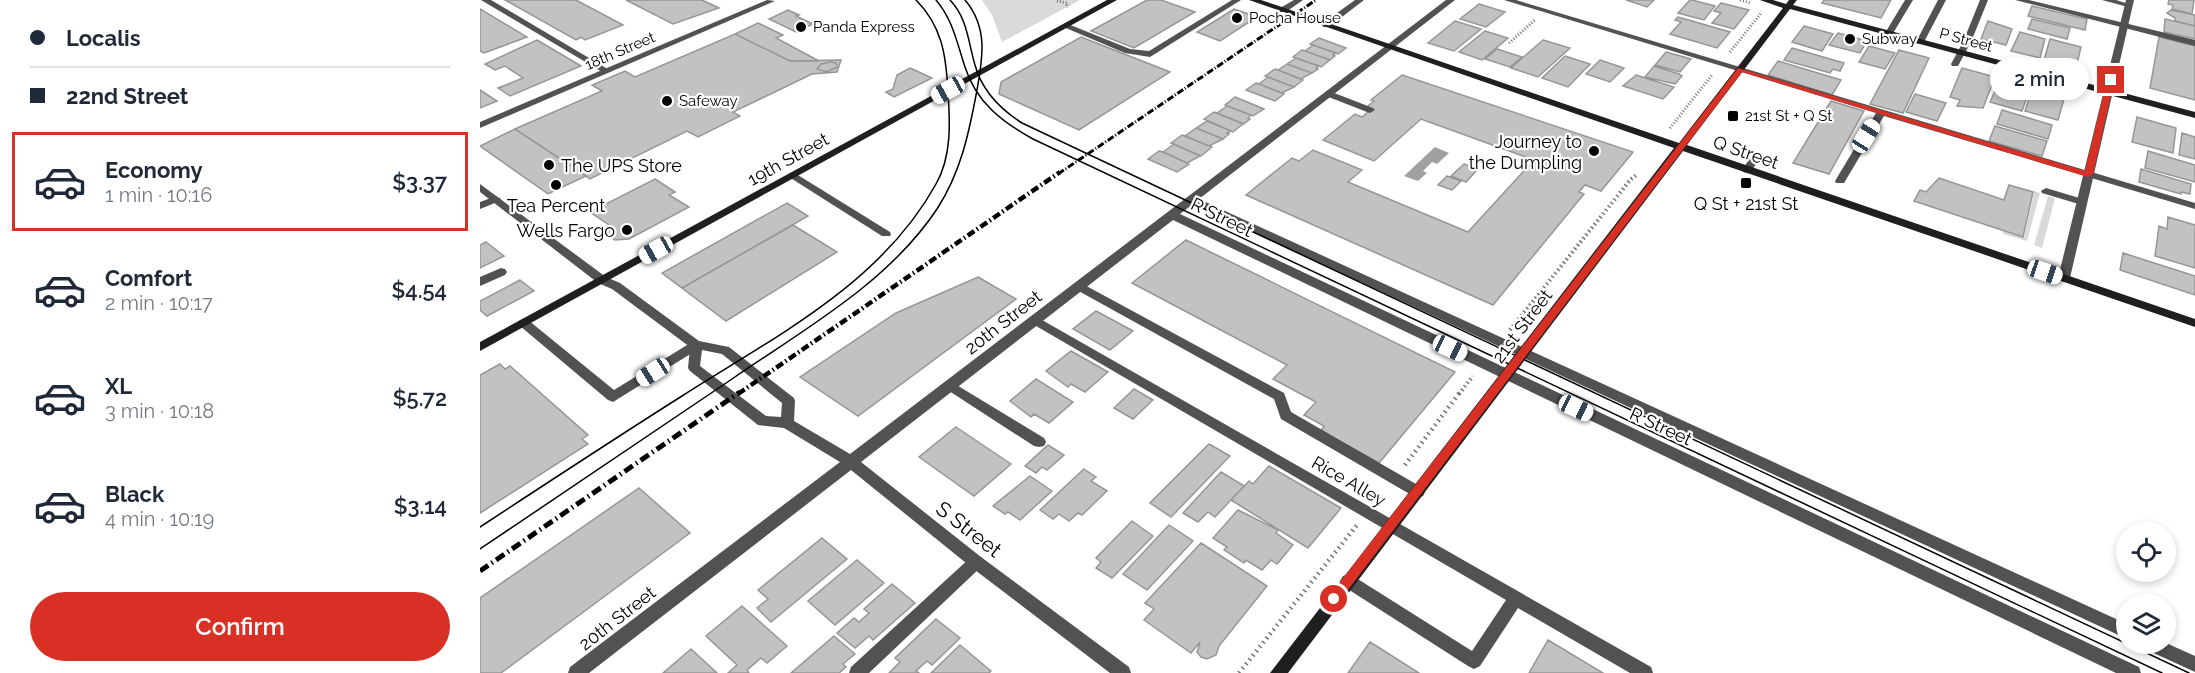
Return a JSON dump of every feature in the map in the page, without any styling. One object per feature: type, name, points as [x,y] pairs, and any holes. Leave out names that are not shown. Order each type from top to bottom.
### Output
[{"type":"main road","name":"19th Street","points":[[481,344],[524,323],[1113,0]]},
{"type":"main road","name":"Q Street","points":[[1253,0],[2195,323]]},
{"type":"main road","name":"P Street","points":[[1764,0],[1791,3],[1920,42],[2195,115]]},
{"type":"main road","name":"21st Street","points":[[1278,673],[1791,3]]},
{"type":"street","points":[[486,0],[607,71]]},
{"type":"street","name":"18th Street","points":[[480,125],[771,0]]},
{"type":"street","points":[[1065,26],[1128,51],[1150,54],[1237,0]]},
{"type":"street","points":[[1283,10],[1299,0]]},
{"type":"street","points":[[1326,25],[1360,0]]},
{"type":"street","name":"20th Street","points":[[587,670],[850,462],[1451,0]]},
{"type":"street","points":[[1508,0],[2195,206]]},
{"type":"street","points":[[1889,33],[1909,0]]},
{"type":"street","points":[[1920,42],[1942,0]]},
{"type":"street","points":[[1955,64],[1983,0]]},
{"type":"street","points":[[2019,0],[2195,43]]},
{"type":"street","points":[[2064,278],[2129,3],[2106,0]]},
{"type":"street","points":[[1329,94],[1370,110]]},
{"type":"street","points":[[1840,181],[1881,112]]},
{"type":"street","points":[[1747,170],[1757,154]]},
{"type":"street","points":[[793,175],[886,234]]},
{"type":"street","points":[[480,187],[602,280],[616,286],[696,345],[725,350],[789,401],[787,423]]},
{"type":"street","points":[[2046,191],[2082,202]]},
{"type":"street","points":[[480,206],[496,199]]},
{"type":"street","name":"R Street","points":[[1192,200],[2116,627]]},
{"type":"street","name":"R Street","points":[[1172,215],[2133,673]]},
{"type":"street","points":[[480,282],[501,272]]},
{"type":"street","points":[[1079,286],[1279,396],[1286,415],[1418,492]]},
{"type":"street","name":"Rice Alley","points":[[1035,320],[1645,673]]},
{"type":"street","points":[[524,323],[613,397],[696,345]]},
{"type":"street","name":"S Street","points":[[696,345],[694,368],[708,380],[764,421],[787,423],[850,462],[976,562],[1123,673]]},
{"type":"street","points":[[950,386],[1039,442]]},
{"type":"street","points":[[857,673],[976,562]]},
{"type":"street","points":[[1348,580],[1474,661],[1516,598]]},
{"type":"street","points":[[2173,654],[2195,664]]},
{"type":"path","points":[[1057,1],[1062,0]]},
{"type":"path","points":[[1052,1],[1067,3],[1068,8]]},
{"type":"path","points":[[1509,43],[1541,15]]},
{"type":"path","points":[[1512,328],[1631,179],[1640,173]]},
{"type":"shaded area","points":[[982,0],[1080,0],[1002,42],[992,15]]},
{"type":"shaded area","points":[[1435,147],[1449,153],[1437,164],[1432,162],[1423,171],[1427,173],[1418,181],[1404,176]]},
{"type":"shaded area","points":[[2020,187],[2040,193],[2027,241],[2003,234],[2003,231],[2024,237],[2034,193]]},
{"type":"shaded area","points":[[2048,196],[2055,198],[2042,248],[2034,245]]},
{"type":"building","points":[[505,0],[576,0],[623,25],[585,40],[581,37],[576,40]]},
{"type":"building","points":[[626,0],[702,0],[719,8],[673,24]]},
{"type":"building","points":[[1147,0],[1161,0],[1195,12],[1134,48],[1091,31]]},
{"type":"building","points":[[1626,0],[1654,0],[1647,7]]},
{"type":"building","points":[[1690,0],[1715,6],[1704,20],[1678,13]]},
{"type":"building","points":[[1824,0],[1891,0],[1881,18],[1822,3]]},
{"type":"building","points":[[2169,0],[2194,0],[2192,14],[2172,9],[2173,5],[2168,4]]},
{"type":"building","points":[[1721,3],[1749,10],[1734,29],[1712,23],[1721,13],[1714,11]]},
{"type":"building","points":[[1479,4],[1505,12],[1486,27],[1460,19]]},
{"type":"building","points":[[2032,6],[2087,19],[2085,30],[2028,16]]},
{"type":"building","points":[[480,9],[527,37],[484,53],[480,51]]},
{"type":"building","points":[[1234,9],[1257,17],[1220,41],[1197,32]]},
{"type":"building","points":[[788,10],[813,24],[796,32],[769,19]]},
{"type":"building","points":[[2171,10],[2195,15],[2195,26],[2175,21],[2175,18],[2167,13]]},
{"type":"building","points":[[1678,17],[1730,32],[1717,48],[1670,34],[1681,22],[1675,20]]},
{"type":"building","points":[[2032,19],[2070,28],[2067,39],[2028,29]]},
{"type":"building","points":[[2165,19],[2195,26],[2195,39],[2164,32]]},
{"type":"building","points":[[1455,21],[1481,29],[1454,51],[1428,43]]},
{"type":"building","points":[[1988,21],[2012,29],[2006,45],[1981,39]]},
{"type":"building","points":[[758,23],[783,35],[776,38],[819,61],[790,61],[735,34]]},
{"type":"building","points":[[1804,26],[1833,34],[1822,51],[1792,42]]},
{"type":"building","points":[[1485,31],[1508,38],[1482,60],[1459,52]]},
{"type":"building","points":[[2020,32],[2045,39],[2040,58],[2011,51]]},
{"type":"building","points":[[1838,33],[1867,41],[1860,53],[1829,45]]},
{"type":"building","name":"Safeway","points":[[735,34],[790,61],[841,60],[837,72],[812,74],[733,112],[740,116],[698,137],[687,131],[590,179],[515,129],[602,91],[592,85],[625,71],[635,77]]},
{"type":"building","points":[[1081,37],[1170,72],[1079,130],[999,94],[1001,82]]},
{"type":"building","points":[[2159,37],[2195,46],[2195,100],[2150,88]]},
{"type":"building","points":[[1319,38],[1346,48],[1338,54],[1310,44]]},
{"type":"building","points":[[2050,39],[2081,47],[2076,68],[2044,60]]},
{"type":"building","points":[[537,40],[581,66],[510,96],[498,88],[523,78],[505,66],[495,70],[485,64]]},
{"type":"building","points":[[1543,40],[1570,48],[1538,77],[1511,68]]},
{"type":"building","points":[[1313,45],[1336,53],[1333,55],[1335,56],[1330,60],[1305,51]]},
{"type":"building","points":[[1869,46],[1895,53],[1885,69],[1859,62]]},
{"type":"building","points":[[1792,48],[1844,63],[1840,71],[1833,69],[1830,73],[1784,60]]},
{"type":"building","points":[[1497,49],[1522,57],[1510,67],[1485,59]]},
{"type":"building","points":[[1302,50],[1330,60],[1321,67],[1293,57]]},
{"type":"building","points":[[1899,50],[1929,58],[1903,113],[1870,104]]},
{"type":"building","points":[[1666,52],[1691,59],[1680,72],[1655,65]]},
{"type":"building","points":[[1565,56],[1590,64],[1568,87],[1542,78]]},
{"type":"building","points":[[1296,58],[1319,66],[1316,68],[1318,69],[1312,73],[1287,64]]},
{"type":"building","points":[[1600,60],[1624,68],[1610,82],[1586,74]]},
{"type":"building","points":[[1778,61],[1841,80],[1832,95],[1768,75]]},
{"type":"building","points":[[836,63],[837,67],[826,72],[817,69],[821,64]]},
{"type":"building","points":[[1287,64],[1312,73],[1301,79],[1278,70]]},
{"type":"building","points":[[1654,66],[1682,76],[1675,84],[1645,77]]},
{"type":"building","points":[[910,68],[932,78],[894,97],[886,92],[893,89],[897,75]]},
{"type":"building","points":[[1962,68],[1995,77],[1983,108],[1957,106],[1960,100],[1950,97]]},
{"type":"building","points":[[1275,69],[1303,80],[1294,87],[1265,76]]},
{"type":"building","points":[[1402,75],[1633,152],[1601,191],[1585,185],[1579,192],[1584,194],[1493,305],[1246,195],[1292,158],[1299,161],[1313,150],[1362,170],[1348,182],[1468,232],[1534,160],[1421,119],[1374,161],[1323,140],[1355,114],[1362,117],[1370,110],[1368,106],[1374,101],[1371,100]]},
{"type":"building","points":[[1636,75],[1674,87],[1663,99],[1623,86]]},
{"type":"building","points":[[1268,77],[1294,87],[1282,93],[1259,84]]},
{"type":"building","points":[[2000,80],[2030,88],[2022,111],[1990,102]]},
{"type":"building","points":[[1256,83],[1284,94],[1275,101],[1246,90]]},
{"type":"building","points":[[480,90],[497,101],[480,108]]},
{"type":"building","points":[[2032,90],[2064,99],[2058,120],[2025,111]]},
{"type":"building","points":[[1915,94],[1946,103],[1937,121],[1906,112]]},
{"type":"building","points":[[1235,97],[1264,109],[1253,116],[1225,105]]},
{"type":"building","points":[[1831,101],[1864,111],[1829,174],[1793,163]]},
{"type":"building","points":[[1227,106],[1251,115],[1248,118],[1250,119],[1244,124],[1217,113]]},
{"type":"building","points":[[2002,110],[2052,125],[2048,139],[1997,124]]},
{"type":"building","points":[[1214,112],[1243,124],[1233,132],[1204,119]]},
{"type":"building","points":[[2137,117],[2176,128],[2173,153],[2132,142]]},
{"type":"building","points":[[1207,121],[1231,131],[1223,139],[1196,128]]},
{"type":"building","points":[[1995,126],[2047,141],[2042,156],[1989,141]]},
{"type":"building","points":[[1196,128],[1223,139],[1209,146],[1185,136]]},
{"type":"building","points":[[515,129],[586,176],[548,194],[480,146]]},
{"type":"building","points":[[2182,133],[2195,137],[2195,159],[2179,155]]},
{"type":"building","points":[[1182,135],[1212,147],[1201,156],[1171,143]]},
{"type":"building","points":[[1174,144],[1200,156],[1187,163],[1163,152]]},
{"type":"building","points":[[1159,151],[1189,164],[1177,172],[1148,159]]},
{"type":"building","points":[[2148,151],[2195,165],[2195,182],[2145,168]]},
{"type":"building","points":[[1464,164],[1478,169],[1466,182],[1451,176]]},
{"type":"building","points":[[2141,169],[2191,184],[2190,194],[2181,192],[2181,194],[2139,182]]},
{"type":"building","points":[[1447,176],[1461,181],[1452,190],[1438,185]]},
{"type":"building","points":[[1939,178],[2004,200],[2009,185],[2033,192],[2023,237],[1914,201],[1920,190],[1926,192]]},
{"type":"building","points":[[655,179],[675,192],[669,195],[689,207],[629,239],[615,240],[600,230],[609,225],[590,212]]},
{"type":"building","points":[[787,203],[808,216],[682,288],[662,273]]},
{"type":"building","points":[[2168,217],[2195,225],[2195,268],[2155,256],[2159,226],[2167,229]]},
{"type":"building","points":[[793,225],[837,252],[726,321],[682,288]]},
{"type":"building","points":[[1186,240],[1455,372],[1379,463],[1321,431],[1324,426],[1304,415],[1316,402],[1273,379],[1287,365],[1132,283]]},
{"type":"building","points":[[486,242],[504,256],[480,268],[480,245]]},
{"type":"building","points":[[2123,253],[2195,276],[2195,295],[2120,270]]},
{"type":"building","points":[[978,277],[1016,299],[858,416],[800,377],[896,313]]},
{"type":"building","points":[[520,280],[534,291],[487,316],[480,310],[480,301]]},
{"type":"building","points":[[1096,311],[1133,331],[1110,350],[1073,329]]},
{"type":"building","points":[[1071,351],[1108,372],[1085,392],[1071,384],[1068,387],[1046,371]]},
{"type":"building","points":[[500,364],[505,369],[510,366],[588,435],[582,439],[588,444],[480,513],[480,375]]},
{"type":"building","points":[[1036,379],[1073,402],[1049,423],[1034,414],[1031,417],[1010,401]]},
{"type":"building","points":[[1134,389],[1153,400],[1133,419],[1114,408]]},
{"type":"building","points":[[956,427],[1011,464],[974,496],[919,457]]},
{"type":"building","points":[[1209,444],[1230,456],[1171,517],[1150,503]]},
{"type":"building","points":[[1048,445],[1064,455],[1047,470],[1042,467],[1036,473],[1025,466]]},
{"type":"building","points":[[1269,466],[1341,508],[1308,548],[1231,500],[1249,481],[1253,484]]},
{"type":"building","points":[[1084,469],[1096,477],[1091,481],[1107,491],[1082,515],[1078,513],[1069,521],[1059,514],[1053,519],[1040,510]]},
{"type":"building","points":[[1221,472],[1244,486],[1215,517],[1208,512],[1198,522],[1183,513]]},
{"type":"building","points":[[1030,476],[1052,491],[1020,520],[993,506]]},
{"type":"building","points":[[639,488],[690,533],[501,673],[480,673],[480,598]]},
{"type":"building","points":[[1238,510],[1278,530],[1276,533],[1293,545],[1277,564],[1271,560],[1262,570],[1246,560],[1244,563],[1224,550],[1227,547],[1213,538]]},
{"type":"building","points":[[1132,521],[1153,536],[1112,578],[1096,568],[1101,562],[1096,558]]},
{"type":"building","points":[[1169,525],[1193,541],[1147,590],[1123,574]]},
{"type":"building","points":[[822,538],[847,559],[771,622],[757,608],[768,599],[758,590]]},
{"type":"building","points":[[1201,543],[1267,586],[1219,646],[1216,655],[1207,659],[1201,657],[1197,652],[1200,642],[1191,653],[1144,620],[1154,609],[1145,603]]},
{"type":"building","points":[[857,560],[884,583],[835,625],[808,601]]},
{"type":"building","points":[[892,584],[915,603],[873,640],[869,636],[855,648],[837,633],[854,618],[859,622],[869,613],[864,609]]},
{"type":"building","points":[[742,606],[787,646],[767,663],[761,658],[747,670],[749,673],[728,673],[737,665],[706,636]]},
{"type":"building","points":[[936,619],[960,638],[932,665],[927,661],[916,671],[919,673],[889,673],[900,662],[895,658]]},
{"type":"building","points":[[834,636],[855,654],[843,664],[846,667],[839,673],[791,673]]},
{"type":"building","points":[[1548,640],[1603,673],[1529,673]]},
{"type":"building","points":[[1370,642],[1419,673],[1348,673]]},
{"type":"building","points":[[960,645],[991,671],[989,673],[931,673]]},
{"type":"building","points":[[691,649],[717,673],[663,673]]},
{"type":"tram line","points":[[480,527],[823,305],[886,251],[913,219],[941,173],[945,162],[949,127],[944,53],[932,20],[916,0]]},
{"type":"tram line","points":[[936,0],[951,24],[965,67],[976,92]]},
{"type":"tram line","points":[[950,0],[961,15],[979,77]]},
{"type":"tram line","points":[[965,0],[972,10],[980,32],[982,54],[979,77]]},
{"type":"tram line","points":[[976,92],[979,77]]},
{"type":"tram line","points":[[979,77],[987,91],[999,105],[1022,123],[2189,673]]},
{"type":"tram line","points":[[480,549],[815,323],[843,303],[894,260],[917,236],[937,209],[952,181],[963,152],[976,92]]},
{"type":"tram line","points":[[976,92],[991,110],[1033,139],[2162,673]]},
{"type":"railway","points":[[1058,174],[1316,0]]},
{"type":"railway","points":[[738,394],[1060,172]]},
{"type":"railway","points":[[480,571],[740,392]]},
{"type":"place","name":"Pocha House","points":[[1237,18]]},
{"type":"place","name":"Panda Express","points":[[801,27]]},
{"type":"place","name":"Subway","points":[[1850,39]]},
{"type":"place","name":"Safeway","points":[[667,101]]},
{"type":"place","name":"21st St + Q St","points":[[1733,116]]},
{"type":"place","name":"Journey to the Dumpling","points":[[1594,151]]},
{"type":"place","name":"The UPS Store","points":[[549,165]]},
{"type":"place","name":"Q St + 21st St","points":[[1746,183]]},
{"type":"place","name":"Tea Percent","points":[[556,185]]},
{"type":"place","name":"Wells Fargo","points":[[627,230]]},
{"type":"route","points":[[1334,599],[1740,70],[2088,174],[2111,80]]}]
